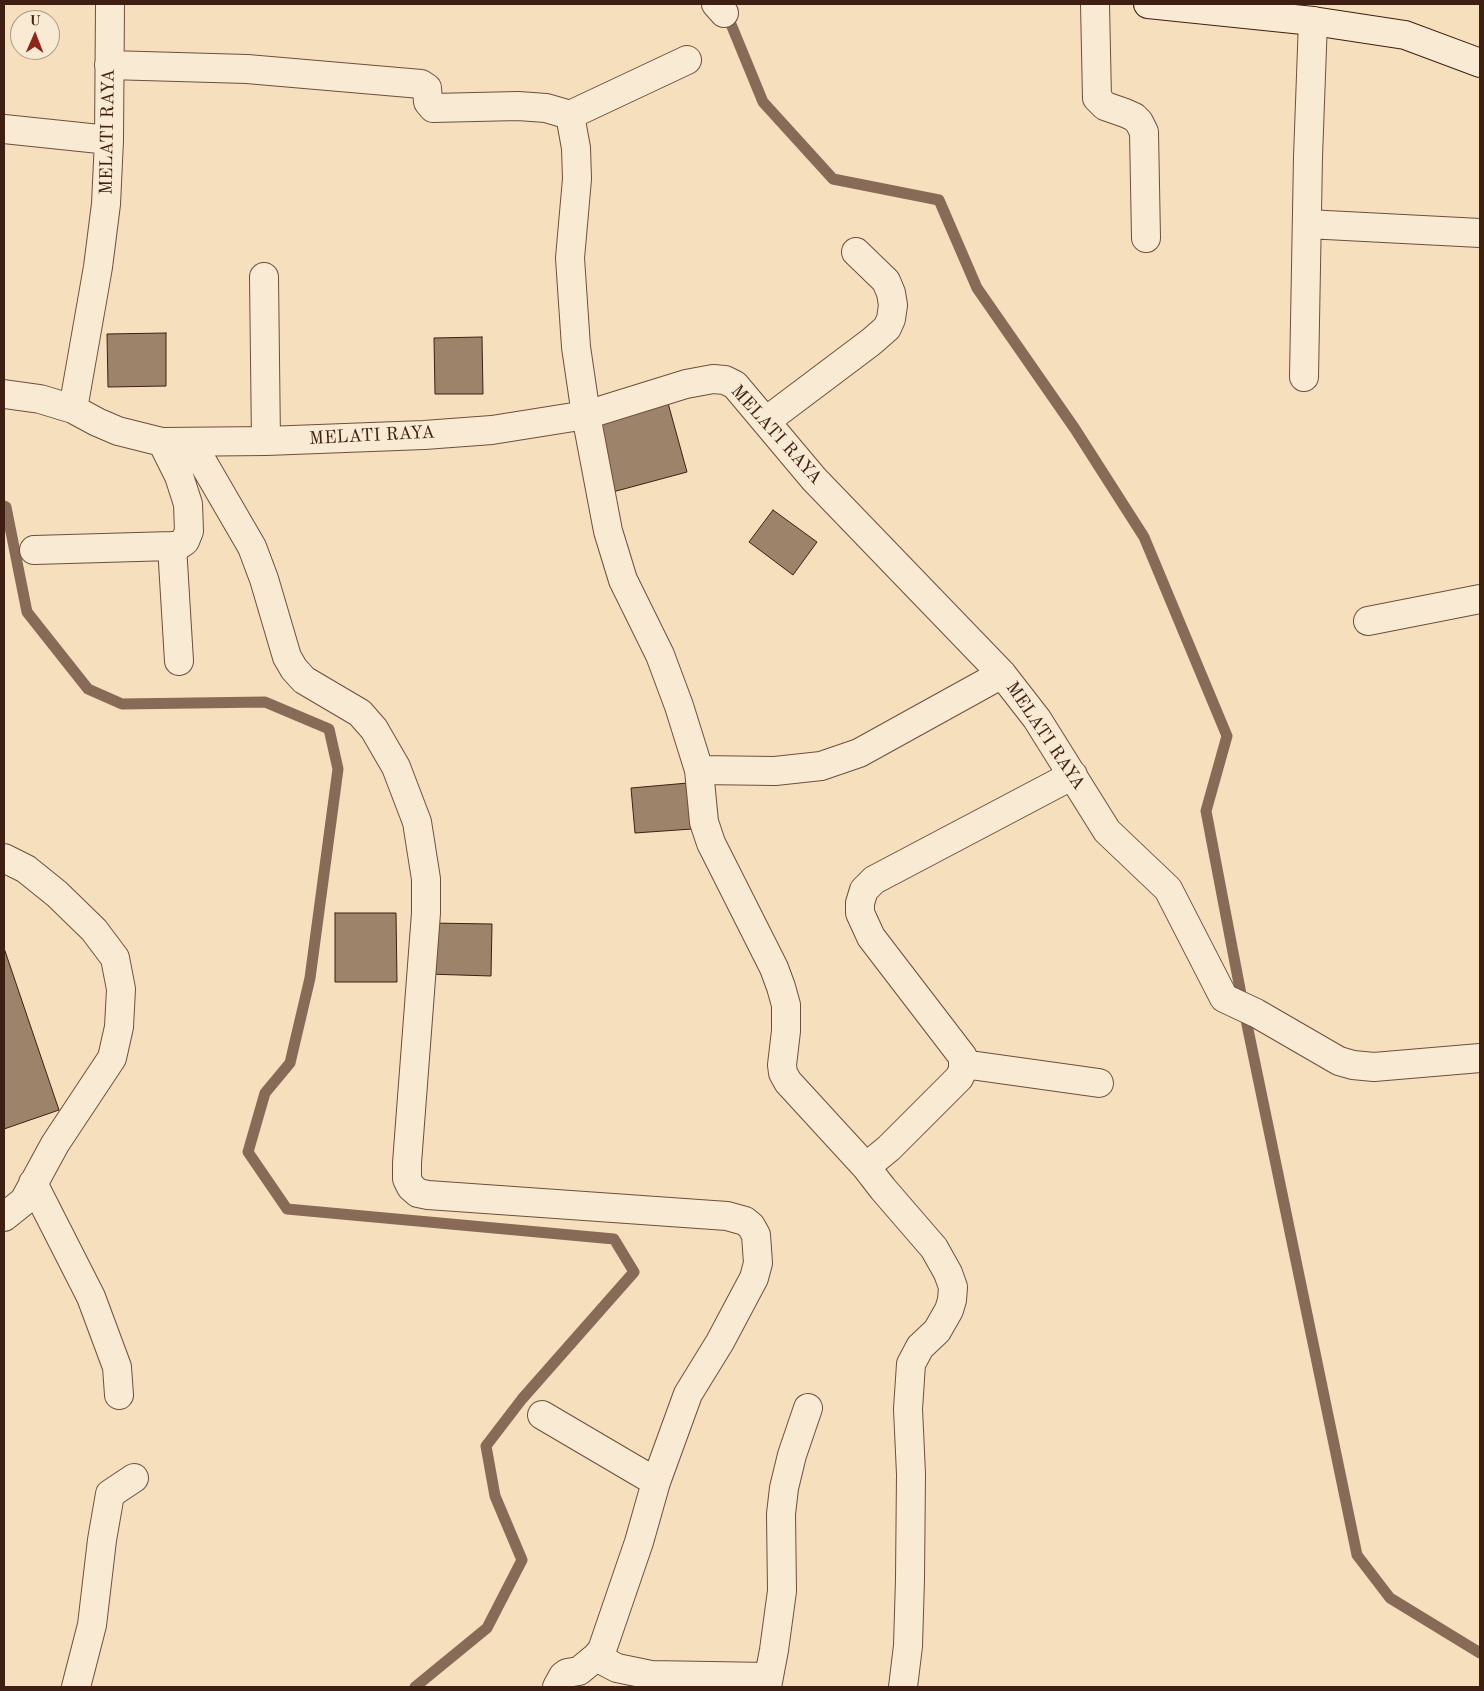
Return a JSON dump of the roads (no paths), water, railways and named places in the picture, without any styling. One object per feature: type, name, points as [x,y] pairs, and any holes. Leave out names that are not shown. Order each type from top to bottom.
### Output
[{"type":"street","name":"MELATI RAYA","points":[[110,4],[106,204],[98,267],[73,409],[118,431],[162,442],[266,441],[424,435],[492,430],[586,415],[686,384],[713,379],[726,380],[735,385],[814,479],[1002,674],[1037,719],[1107,831],[1168,889],[1224,998],[1256,1013],[1339,1061],[1353,1065],[1374,1067],[1480,1058]]},
{"type":"street","points":[[1095,4],[1097,98],[1105,106],[1134,118],[1139,122],[1144,132],[1146,238]]},
{"type":"street","points":[[1148,4],[1313,21],[1405,35],[1480,63]]},
{"type":"street","points":[[1304,377],[1313,21]]},
{"type":"street","points":[[109,65],[247,69],[421,84],[427,88],[428,102],[433,108],[518,106],[546,108],[570,115],[687,60]]},
{"type":"street","points":[[570,115],[576,148],[577,179],[570,258],[576,347],[586,415],[608,532],[623,580],[660,655],[679,706],[708,770],[704,822],[711,843],[774,968],[781,987],[786,1005],[783,1074],[788,1082],[866,1167],[934,1248],[948,1273],[953,1287],[949,1310],[937,1331],[920,1347],[911,1364],[910,1371],[908,1410],[911,1474],[910,1579],[908,1646],[903,1687]]},
{"type":"street","points":[[4,129],[108,140]]},
{"type":"street","points":[[1307,224],[1480,234]]},
{"type":"street","points":[[766,421],[887,328],[894,306],[891,292],[886,281],[856,252]]},
{"type":"street","points":[[264,277],[266,441]]},
{"type":"street","points":[[4,394],[40,399],[73,409]]},
{"type":"street","points":[[34,550],[179,545],[187,538],[188,504],[179,476],[162,442]]},
{"type":"street","points":[[191,442],[252,547],[264,579],[287,657],[294,669],[304,680],[360,713],[374,729],[396,767],[417,822],[423,848],[426,905],[406,1163],[407,1179],[411,1188],[418,1194],[428,1195],[727,1216],[745,1221],[751,1226],[756,1235],[758,1264],[754,1278],[720,1342],[688,1394],[656,1482],[639,1542],[602,1650],[579,1671],[567,1673],[557,1687]]},
{"type":"street","points":[[172,546],[179,661]]},
{"type":"street","points":[[1368,620],[1480,599]]},
{"type":"street","points":[[708,770],[775,771],[821,766],[859,753],[1002,674]]},
{"type":"street","points":[[866,1167],[889,1148],[959,1078],[963,1070],[963,1064],[962,1057],[871,938],[860,913],[860,903],[864,890],[874,880],[1072,775]]},
{"type":"street","points":[[4,858],[26,869],[57,894],[94,930],[115,958],[121,989],[120,1027],[112,1058],[82,1102],[24,1201],[5,1214]]},
{"type":"street","points":[[963,1064],[1100,1083]]},
{"type":"street","points":[[33,1183],[91,1296],[117,1368],[119,1395]]},
{"type":"street","points":[[596,1657],[617,1668],[651,1675],[767,1682],[774,1650],[782,1591],[781,1514],[784,1488],[792,1455],[808,1408]]},
{"type":"street","points":[[542,1416],[656,1482]]},
{"type":"street","points":[[76,1687],[92,1625],[102,1540],[110,1494],[134,1478]]},
{"type":"waterway","points":[[726,12],[763,102],[833,179],[939,200],[977,288],[1075,429],[1144,537],[1227,736],[1206,811],[1245,1015],[1357,1555],[1390,1598],[1480,1653]]},
{"type":"waterway","points":[[4,506],[6,507],[27,612],[88,689],[122,704],[265,702],[329,729],[338,769],[310,978],[290,1063],[265,1093],[248,1152],[287,1209],[614,1239],[634,1272],[522,1399],[486,1446],[495,1496],[522,1560],[487,1628],[415,1687]]}]
